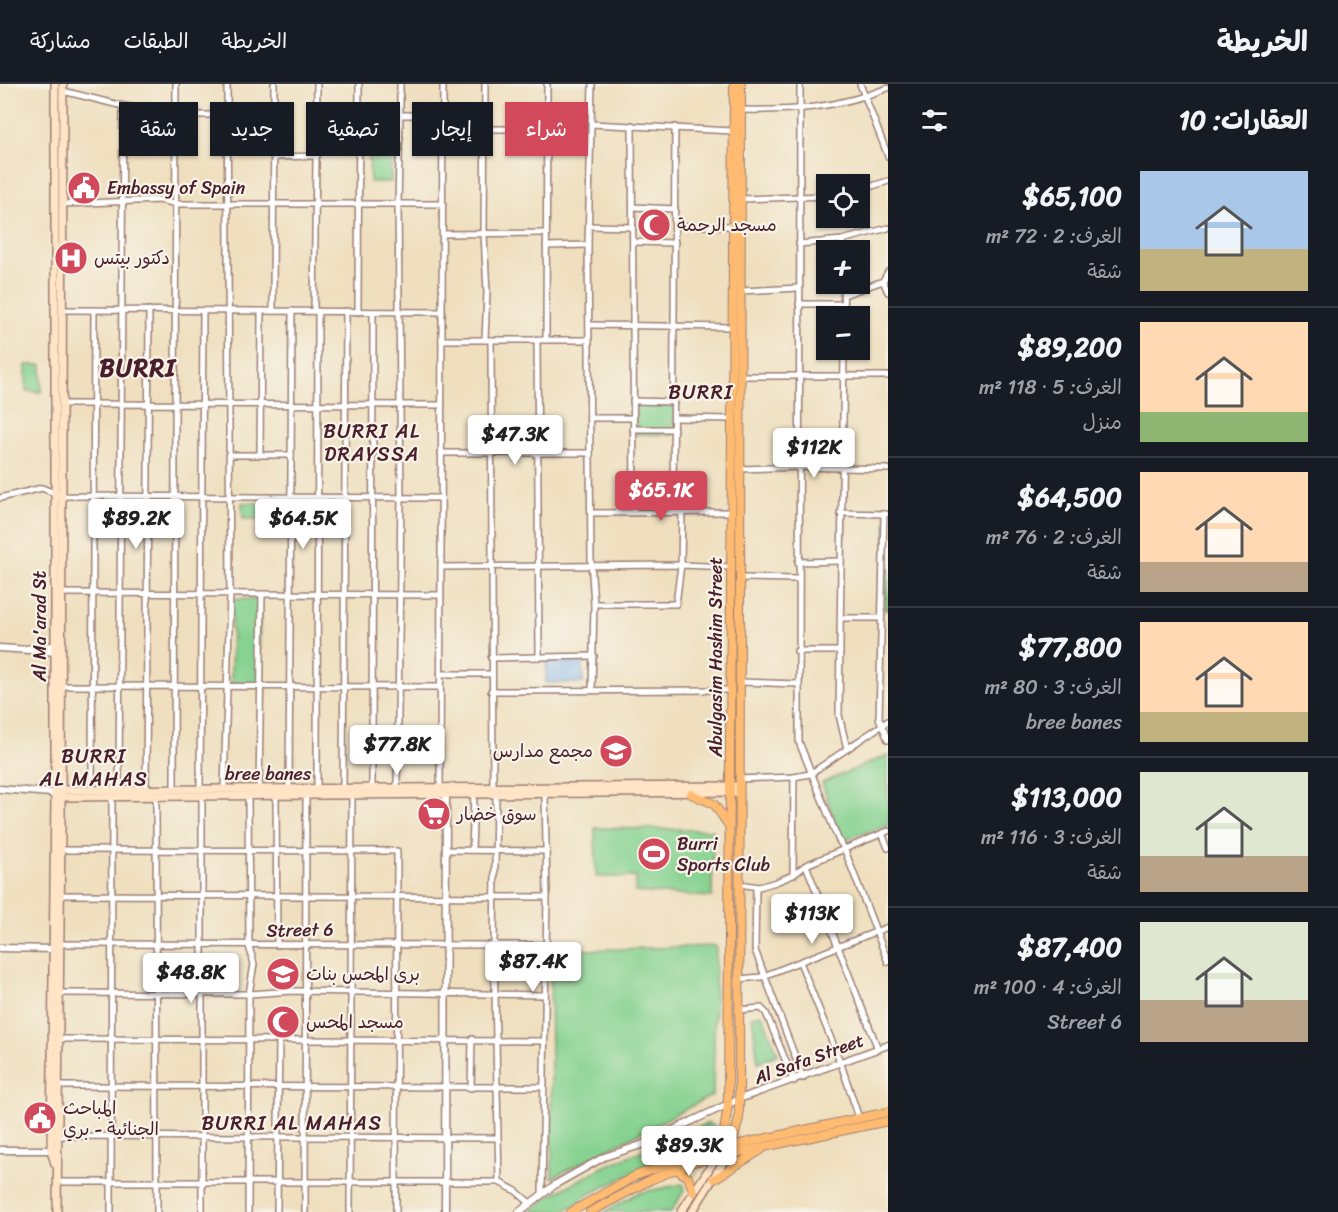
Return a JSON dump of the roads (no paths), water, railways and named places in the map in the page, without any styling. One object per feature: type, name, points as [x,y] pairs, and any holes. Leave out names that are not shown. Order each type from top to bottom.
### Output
[{"type":"main road","name":"Al Ma'arad St","points":[[55,84],[62,496],[58,593]]},
{"type":"main road","name":"Abulgasim Hashim Street","points":[[732,1145],[738,1131],[739,1099],[739,884],[731,690],[734,84]]},
{"type":"main road","name":"Abulgasim Hashim Street","points":[[725,1151],[728,1104],[730,828],[735,785],[740,682],[741,84]]},
{"type":"main road","name":"Al Ma'arad St","points":[[57,1212],[55,1136],[58,593],[55,492],[63,310],[59,291],[63,204],[63,87]]},
{"type":"main road","name":"bree banes","points":[[57,793],[92,789],[174,789],[248,795],[352,795],[735,785]]},
{"type":"main road","name":"bree banes","points":[[57,793],[156,796],[224,789],[397,788],[474,794],[495,791],[545,794],[691,794],[735,785]]},
{"type":"main road","name":"Al Ma'arad St","points":[[57,793],[61,850],[57,895]]},
{"type":"main road","points":[[691,794],[714,804],[730,828]]},
{"type":"main road","name":"Al Ma'arad St","points":[[56,1086],[60,1039],[57,947]]},
{"type":"main road","points":[[590,1212],[676,1169],[718,1156],[732,1145],[888,1112]]},
{"type":"main road","points":[[571,1212],[635,1176],[675,1160],[725,1151],[767,1147],[888,1121]]},
{"type":"main road","points":[[714,1179],[740,1161],[767,1147]]},
{"type":"main road","points":[[692,1212],[714,1179],[725,1151]]},
{"type":"main road","points":[[681,1212],[718,1156]]},
{"type":"main road","points":[[676,1169],[692,1182],[694,1192]]},
{"type":"street","points":[[175,102],[176,84]]},
{"type":"street","points":[[226,102],[227,84]]},
{"type":"street","points":[[274,84],[275,102]]},
{"type":"street","points":[[317,84],[317,102]]},
{"type":"street","points":[[359,84],[359,102]]},
{"type":"street","points":[[400,84],[400,102]]},
{"type":"street","points":[[443,84],[443,102]]},
{"type":"street","points":[[484,102],[485,84]]},
{"type":"street","points":[[547,102],[548,84]]},
{"type":"street","points":[[592,84],[588,245],[591,560],[594,604],[592,690]]},
{"type":"street","points":[[800,84],[797,579],[799,742],[838,839],[844,848],[888,962]]},
{"type":"street","points":[[860,84],[888,156]]},
{"type":"street","points":[[63,87],[119,105]]},
{"type":"street","points":[[741,110],[800,111],[865,97],[888,88]]},
{"type":"street","points":[[400,115],[412,115]]},
{"type":"street","points":[[591,124],[734,130]]},
{"type":"street","points":[[632,125],[634,511]]},
{"type":"street","points":[[673,510],[675,127]]},
{"type":"street","points":[[119,789],[122,156]]},
{"type":"street","points":[[174,789],[176,156]]},
{"type":"street","points":[[224,789],[229,686],[230,594],[230,311],[226,156]]},
{"type":"street","points":[[273,311],[275,157],[317,156],[316,311],[319,404],[317,788]]},
{"type":"street","points":[[358,312],[360,156]]},
{"type":"street","points":[[397,788],[401,498],[399,156]]},
{"type":"street","points":[[443,156],[440,687],[446,850],[445,1212]]},
{"type":"street","points":[[483,156],[491,454],[491,691],[495,791],[495,1089],[498,1182]]},
{"type":"street","points":[[546,156],[546,339]]},
{"type":"street","points":[[870,187],[888,181]]},
{"type":"street","points":[[741,199],[816,197]]},
{"type":"street","points":[[63,204],[160,200],[177,204],[360,202],[443,204]]},
{"type":"street","points":[[633,207],[675,209]]},
{"type":"street","points":[[589,226],[633,227]]},
{"type":"street","points":[[675,226],[733,226]]},
{"type":"street","points":[[842,240],[888,228]]},
{"type":"street","points":[[442,234],[546,233]]},
{"type":"street","points":[[633,242],[675,243]]},
{"type":"street","points":[[799,244],[816,242]]},
{"type":"street","points":[[546,246],[588,245]]},
{"type":"street","points":[[799,304],[844,304],[844,295],[883,281],[888,272]]},
{"type":"street","points":[[883,281],[888,292]]},
{"type":"street","points":[[740,291],[799,288]]},
{"type":"street","points":[[63,310],[442,312]]},
{"type":"street","points":[[92,789],[94,310]]},
{"type":"street","points":[[146,789],[148,310]]},
{"type":"street","points":[[202,1212],[203,850],[200,686],[203,311]]},
{"type":"street","points":[[260,455],[261,311]]},
{"type":"street","points":[[289,789],[292,311]]},
{"type":"street","points":[[343,788],[346,311]]},
{"type":"street","points":[[372,788],[373,312]]},
{"type":"street","points":[[589,325],[732,327]]},
{"type":"street","points":[[537,339],[539,657]]},
{"type":"street","points":[[442,340],[589,340]]},
{"type":"street","points":[[844,360],[839,715],[847,749]]},
{"type":"street","points":[[740,376],[888,376]]},
{"type":"street","points":[[60,401],[94,404],[442,405]]},
{"type":"street","points":[[633,401],[674,402]]},
{"type":"street","points":[[590,418],[633,418]]},
{"type":"street","points":[[674,418],[732,419]]},
{"type":"street","points":[[633,429],[674,429]]},
{"type":"street","points":[[441,453],[590,453]]},
{"type":"street","points":[[230,455],[291,454]]},
{"type":"street","points":[[740,469],[798,466],[888,469]]},
{"type":"street","points":[[0,498],[42,488],[62,496],[441,498]]},
{"type":"street","points":[[591,513],[673,510],[732,512]]},
{"type":"street","points":[[594,604],[676,604],[681,565],[682,511]]},
{"type":"street","points":[[840,513],[886,514],[879,718],[885,722],[888,740]]},
{"type":"street","points":[[798,562],[841,561]]},
{"type":"street","points":[[441,567],[681,565],[731,567]]},
{"type":"street","points":[[740,578],[797,579]]},
{"type":"street","points":[[58,593],[440,595]]},
{"type":"street","points":[[259,789],[262,594]]},
{"type":"street","points":[[841,618],[883,615]]},
{"type":"street","points":[[0,648],[58,648]]},
{"type":"street","points":[[797,651],[840,651]]},
{"type":"street","points":[[491,658],[594,656]]},
{"type":"street","points":[[881,673],[888,671]]},
{"type":"street","points":[[440,674],[491,674]]},
{"type":"street","points":[[740,682],[797,684]]},
{"type":"street","points":[[58,686],[440,687]]},
{"type":"street","points":[[491,691],[731,690]]},
{"type":"street","points":[[735,785],[794,777],[813,772],[885,722]]},
{"type":"street","points":[[793,875],[794,777]]},
{"type":"street","name":"bree banes","points":[[0,789],[57,793]]},
{"type":"street","points":[[472,850],[474,794]]},
{"type":"street","points":[[542,1193],[547,897],[545,794]]},
{"type":"street","points":[[248,795],[249,946],[254,964],[249,994],[248,1212]]},
{"type":"street","points":[[276,795],[277,945]]},
{"type":"street","points":[[305,1212],[306,795]]},
{"type":"street","points":[[350,1212],[352,795]]},
{"type":"street","points":[[111,1212],[112,796]]},
{"type":"street","points":[[156,796],[157,1212]]},
{"type":"street","points":[[739,884],[756,886],[793,875],[806,865],[885,832],[888,848]]},
{"type":"street","points":[[61,850],[397,850],[396,1212]]},
{"type":"street","points":[[446,850],[547,851]]},
{"type":"street","points":[[806,865],[878,1049]]},
{"type":"street","points":[[756,886],[754,943],[764,976],[803,1078]]},
{"type":"street","points":[[57,895],[547,897]]},
{"type":"street","points":[[739,979],[764,976],[888,927]]},
{"type":"street","name":"Street 6","points":[[57,947],[546,945]]},
{"type":"street","points":[[0,948],[57,947]]},
{"type":"street","points":[[800,962],[841,1064],[859,1118]]},
{"type":"street","points":[[60,993],[249,994],[293,991],[305,993],[544,995]]},
{"type":"street","points":[[739,1010],[760,1008],[766,1013],[794,1081]]},
{"type":"street","points":[[60,1039],[543,1041]]},
{"type":"street","points":[[471,1088],[472,1039]]},
{"type":"street","points":[[277,1212],[279,1040]]},
{"type":"street","name":"Al Safa Street","points":[[519,1212],[542,1193],[604,1157],[640,1145],[739,1099],[803,1078],[888,1045]]},
{"type":"street","points":[[56,1086],[202,1085],[495,1089],[544,1087]]},
{"type":"street","points":[[55,1136],[496,1138]]},
{"type":"street","points":[[0,1150],[55,1150]]},
{"type":"street","points":[[57,1182],[498,1182],[516,1191],[530,1203]]},
{"type":"water","points":[[546,662],[583,662],[583,683],[546,683]]},
{"type":"place","name":"Embassy of Spain","points":[[84,188]]},
{"type":"place","name":"مسجد الرحمة","points":[[654,225]]},
{"type":"place","name":"دكتور بيتس","points":[[71,258]]},
{"type":"place","name":"مجمع مدارس","points":[[616,751]]},
{"type":"place","name":"سوق خضار","points":[[434,814]]},
{"type":"place","name":"Burri Sports Club","points":[[654,854]]},
{"type":"place","name":"برى المحس بنات","points":[[283,974]]},
{"type":"place","name":"مسجد المحس","points":[[283,1022]]},
{"type":"place","name":"المباحث الجنائية - بري","points":[[40,1118]]},
{"type":"district","name":"BURRI","points":[[138,368]]},
{"type":"district","name":"BURRI","points":[[701,392]]},
{"type":"district","name":"BURRI AL DRAYSSA","points":[[372,442]]},
{"type":"district","name":"BURRI AL MAHAS","points":[[94,768]]},
{"type":"district","name":"BURRI AL MAHAS","points":[[292,1123]]}]
